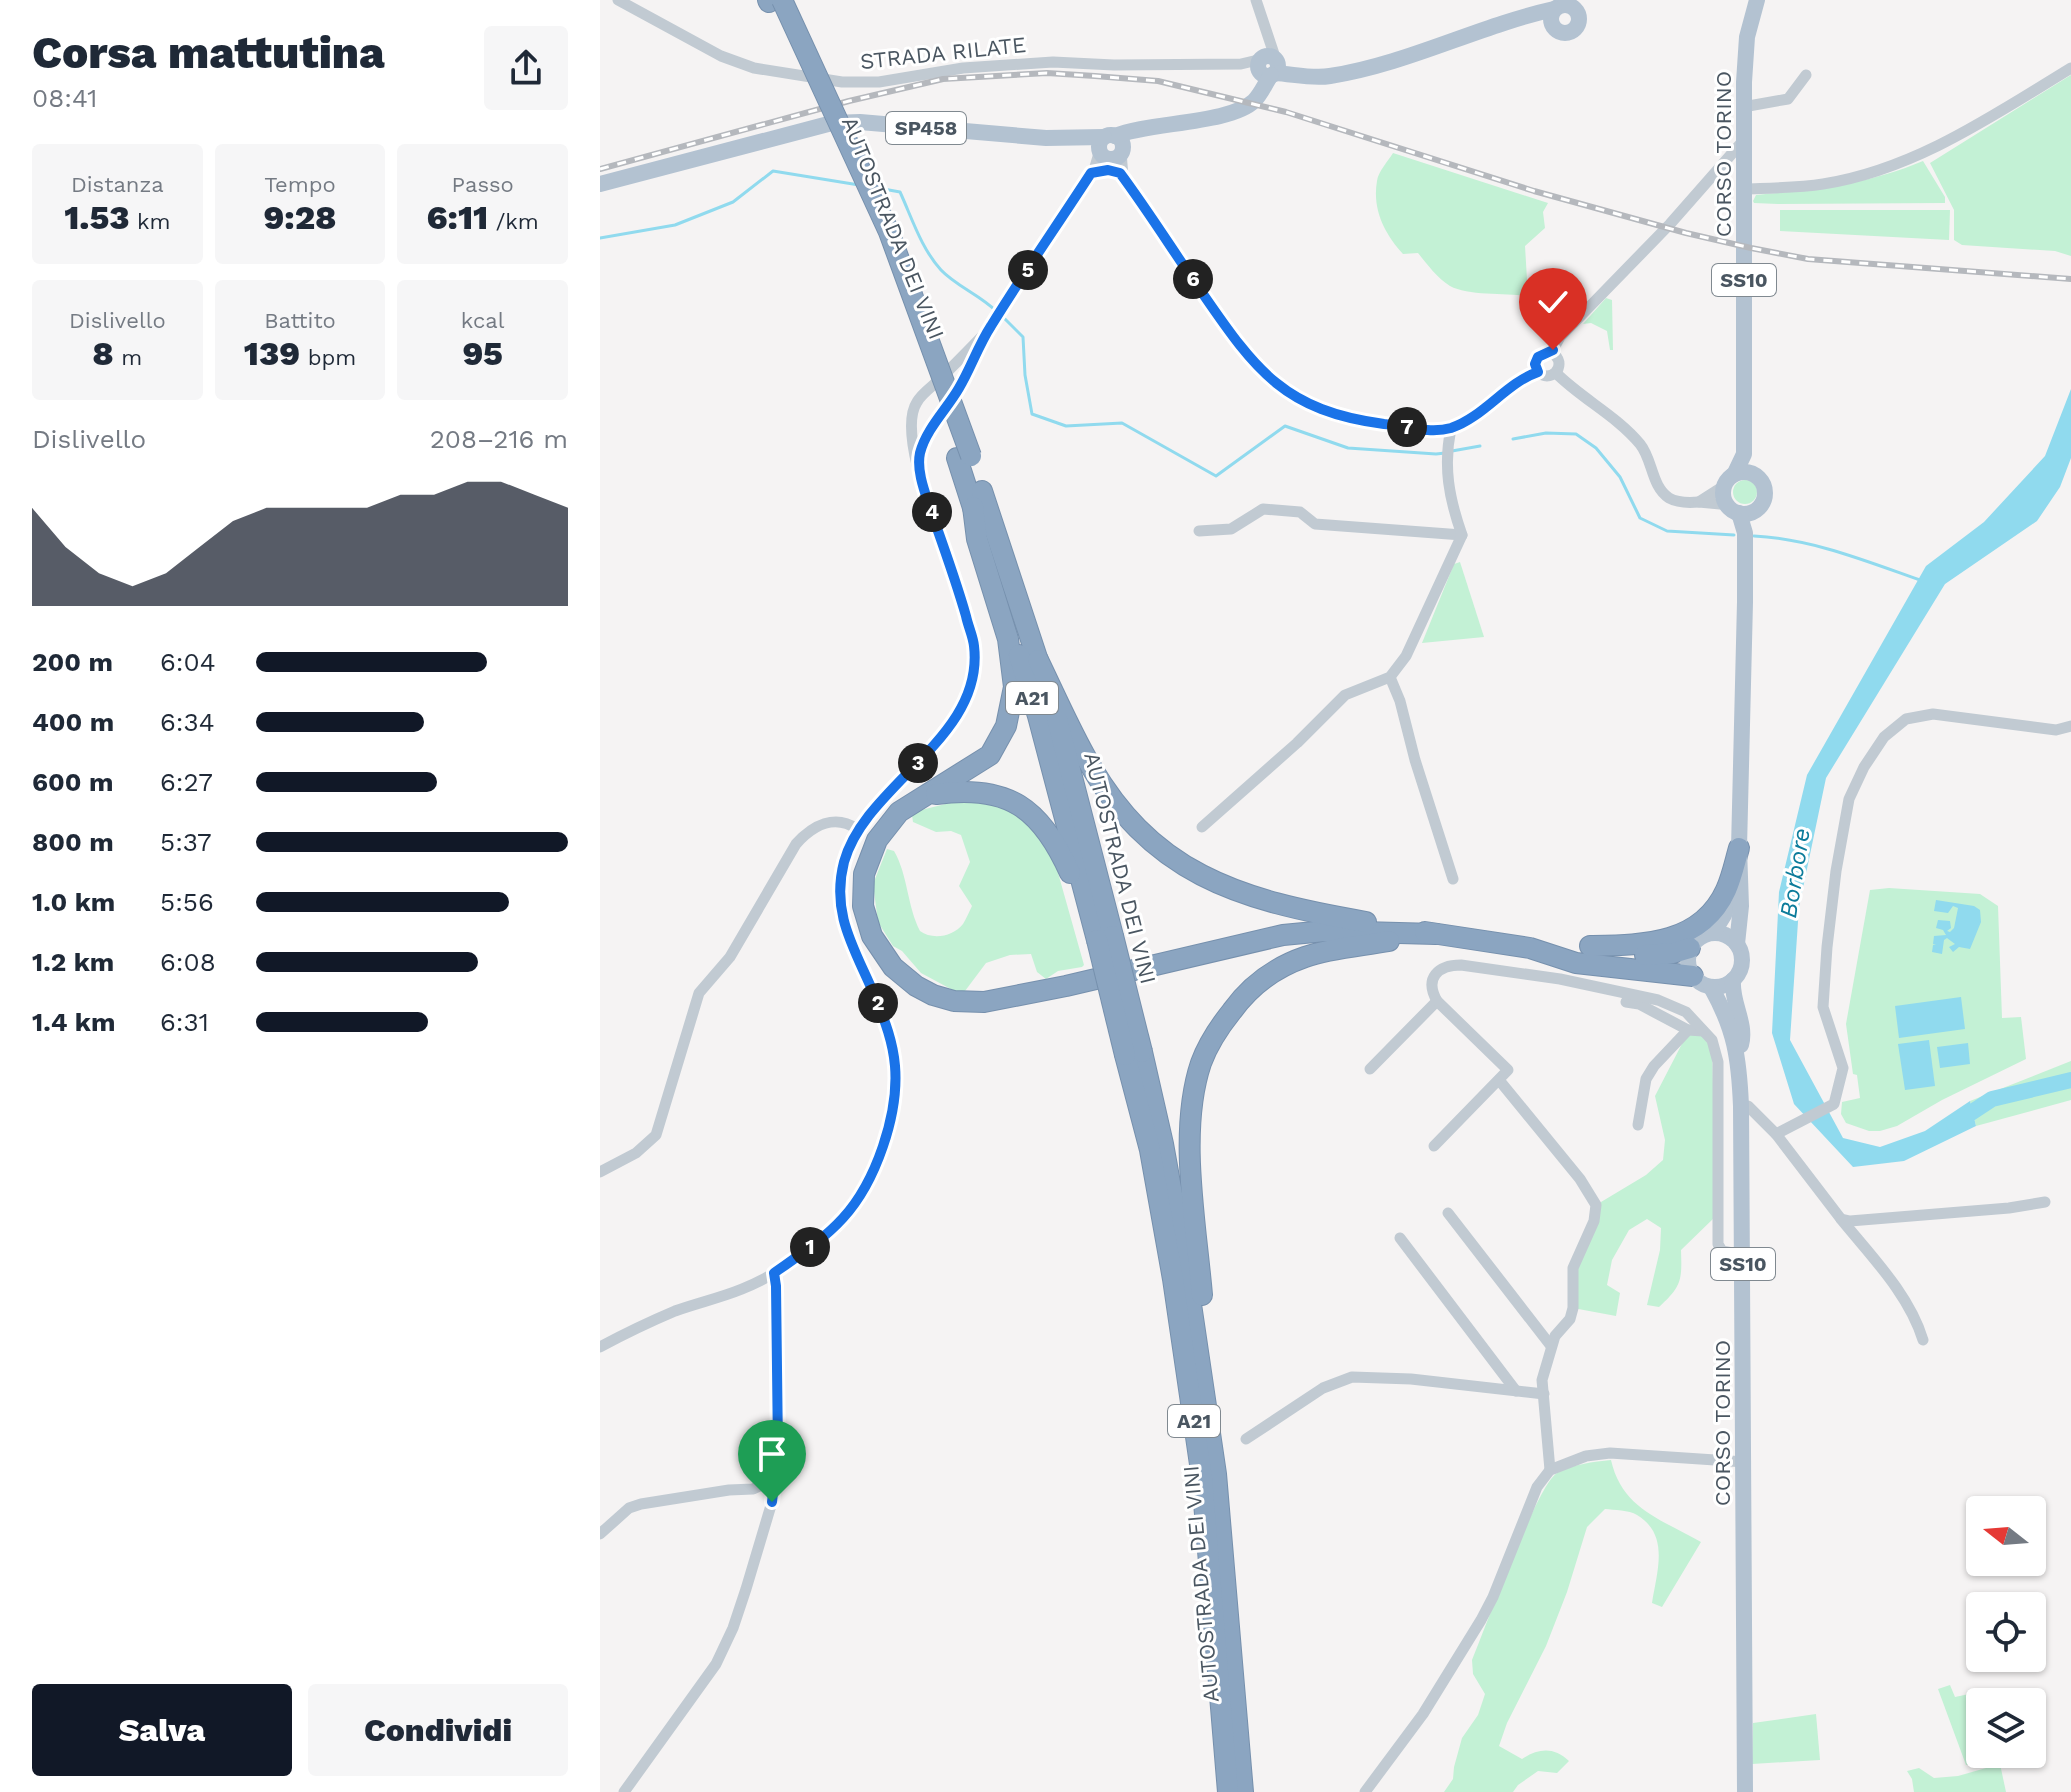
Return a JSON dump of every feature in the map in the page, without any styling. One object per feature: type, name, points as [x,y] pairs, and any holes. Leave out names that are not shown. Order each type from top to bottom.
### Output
[{"type":"highway","name":"AUTOSTRADA DEI VINI","points":[[773,1],[889,232],[964,457],[1056,714],[1105,938],[1134,1054],[1163,1144],[1187,1277],[1216,1474],[1238,1791]]},
{"type":"highway","name":"AUTOSTRADA DEI VINI","points":[[964,457],[973,507],[1105,938]]},
{"type":"highway","points":[[973,507],[977,539],[1008,639],[1014,687],[1006,726],[990,755],[899,812],[877,840],[864,874],[863,906],[872,936],[893,967],[933,995],[954,1001],[984,1002],[1283,935],[1325,931],[1436,934]]},
{"type":"highway","points":[[1038,660],[1097,776],[1142,835],[1167,856],[1211,881],[1276,904],[1530,948],[1576,963],[1693,976]]},
{"type":"highway","points":[[924,796],[965,790],[996,794],[1029,810],[1052,837],[1105,938]]},
{"type":"highway","points":[[1530,948],[1657,942],[1681,936],[1701,924],[1714,911],[1728,888],[1739,848]]},
{"type":"highway","points":[[1216,1474],[1191,1171],[1193,1110],[1203,1059],[1221,1025],[1246,993],[1294,962],[1317,953],[1436,934]]},
{"type":"highway","points":[[1590,946],[1651,955],[1690,948]]},
{"type":"highway","name":"AUTOSTRADA DEI VINI","points":[[1134,1054],[1173,1279],[1202,1478],[1238,1791]]},
{"type":"main road","points":[[1112,153],[1139,131],[1211,118],[1249,105],[1268,66],[1320,77],[1343,73],[1431,48],[1523,16],[1591,0]]},
{"type":"main road","name":"CORSO TORINO","points":[[1745,1792],[1745,1462],[1739,1054],[1743,1035],[1734,1000],[1733,980],[1742,959],[1737,944],[1741,906],[1739,848],[1746,512],[1762,503],[1765,491],[1744,454],[1743,107],[1747,37],[1757,0]]},
{"type":"main road","points":[[1523,16],[1553,27],[1560,33],[1569,33],[1579,23],[1567,6]]},
{"type":"main road","points":[[1553,27],[1550,18],[1567,6]]},
{"type":"main road","name":"SP458","points":[[600,184],[832,123],[860,122],[1046,138],[1081,138],[1112,153]]},
{"type":"main road","name":"CORSO TORINO","points":[[1728,487],[1744,454]]},
{"type":"main road","points":[[1746,512],[1728,487],[1753,474]]},
{"type":"main road","name":"CORSO TORINO","points":[[1713,933],[1724,915],[1732,890],[1739,848]]},
{"type":"main road","points":[[1733,980],[1719,987],[1703,985],[1693,976],[1687,963],[1690,948],[1699,937],[1722,934],[1737,944]]},
{"type":"main road","name":"CORSO TORINO","points":[[1711,987],[1725,1013],[1739,1054]]},
{"type":"street","name":"STRADA RILATE","points":[[618,0],[721,56],[754,68],[842,82],[879,82],[963,68],[1053,62],[1268,66]]},
{"type":"street","points":[[1256,0],[1270,40],[1268,66]]},
{"type":"street","points":[[1744,189],[1823,184],[1883,169],[1948,140],[2071,68]]},
{"type":"street","points":[[1743,107],[1788,99],[1806,75]]},
{"type":"street","points":[[1556,373],[1544,376],[1538,372],[1535,364],[1538,357],[1553,350],[1560,337],[1670,224],[1743,141]]},
{"type":"street","points":[[919,469],[920,452],[928,436],[959,388],[989,329],[1093,171],[1112,153]]},
{"type":"street","points":[[1093,171],[1108,170],[1112,153]]},
{"type":"street","points":[[1112,153],[1241,349],[1267,376],[1317,408],[1356,420],[1450,433]]},
{"type":"street","points":[[600,1347],[676,1311],[742,1289],[774,1273],[816,1243],[844,1217],[863,1189],[889,1129],[895,1068],[889,1032],[843,928],[840,895],[844,863],[857,829],[937,744],[971,684],[974,647],[919,469],[912,442],[911,420],[916,403],[989,329]]},
{"type":"street","points":[[1548,352],[1558,358],[1556,373]]},
{"type":"street","points":[[1202,827],[1297,743],[1345,695],[1390,677],[1406,656],[1462,535],[1449,495],[1446,464],[1450,433],[1525,378],[1538,372]]},
{"type":"street","points":[[1556,373],[1590,404],[1627,428],[1645,451],[1662,492],[1677,501],[1720,504],[1728,487]]},
{"type":"street","points":[[1199,531],[1231,529],[1263,509],[1300,512],[1315,524],[1462,535]]},
{"type":"street","points":[[1390,677],[1400,701],[1415,760],[1453,879]]},
{"type":"street","points":[[1782,1132],[1834,1104],[1843,1068],[1823,1007],[1836,871],[1849,799],[1864,767],[1884,737],[1906,719],[1933,714],[2056,730],[2071,726]]},
{"type":"street","points":[[600,1172],[636,1153],[656,1135],[699,993],[730,957],[796,844],[814,827],[827,822],[847,822],[857,829]]},
{"type":"street","points":[[1434,1146],[1508,1070],[1437,1001],[1432,993],[1433,980],[1439,969],[1461,965],[1560,979],[1658,1000],[1686,1012],[1712,1040],[1718,1062],[1718,1244],[1722,1251],[1743,1255]]},
{"type":"street","points":[[1370,1069],[1437,1001]]},
{"type":"street","points":[[1626,1002],[1639,1004],[1688,1030],[1703,1031]]},
{"type":"street","points":[[1638,1125],[1646,1079],[1688,1030]]},
{"type":"street","points":[[1499,1080],[1580,1179],[1596,1205],[1594,1221],[1573,1268],[1570,1319],[1555,1336],[1542,1380],[1550,1470]]},
{"type":"street","points":[[1741,1106],[1748,1106],[1782,1132],[1841,1219],[1901,1295],[1917,1322],[1923,1340]]},
{"type":"street","points":[[1841,1219],[1850,1221],[2009,1208],[2045,1202]]},
{"type":"street","points":[[1448,1213],[1551,1346]]},
{"type":"street","points":[[1400,1238],[1516,1391]]},
{"type":"street","points":[[624,1792],[716,1664],[733,1628],[772,1502],[772,1480],[778,1450],[774,1273]]},
{"type":"street","points":[[1246,1439],[1323,1388],[1352,1377],[1411,1379],[1544,1394]]},
{"type":"street","points":[[1365,1792],[1423,1714],[1481,1620],[1537,1487],[1550,1470],[1586,1456],[1610,1453],[1745,1462]]},
{"type":"street","points":[[600,1534],[629,1508],[641,1504],[753,1489],[772,1480]]},
{"type":"green space","points":[[2071,75],[2071,256],[2055,251],[1962,245],[1954,240],[1954,210],[1930,163]]},
{"type":"green space","points":[[1393,153],[1548,203],[1543,212],[1545,228],[1525,246],[1528,296],[1458,289],[1432,271],[1418,253],[1403,254],[1386,230],[1376,202],[1378,178]]},
{"type":"green space","points":[[1923,161],[1945,197],[1945,203],[1778,204],[1753,201],[1756,195],[1841,185]]},
{"type":"green space","points":[[1780,210],[1950,210],[1949,240],[1780,231]]},
{"type":"green space","points":[[1606,298],[1612,300],[1613,350],[1610,350],[1607,331],[1591,323],[1583,324]]},
{"type":"green space","points":[[1745,480],[1753,484],[1757,492],[1753,500],[1745,504],[1737,500],[1733,492],[1737,484]]},
{"type":"green space","points":[[1460,562],[1484,637],[1422,643],[1454,564]]},
{"type":"green space","points":[[978,796],[1029,821],[1053,855],[1084,965],[1082,967],[1058,971],[1046,979],[1037,972],[1031,954],[1010,955],[986,963],[962,995],[921,973],[902,951],[893,946],[878,922],[873,884],[887,849],[894,851],[899,860],[920,931],[930,936],[942,936],[954,932],[963,924],[972,906],[959,886],[970,862],[961,835],[951,831],[936,832],[913,822],[912,815],[917,811]]},
{"type":"green space","points":[[1889,888],[1980,894],[1998,906],[2002,1018],[2021,1017],[2026,1059],[1897,1126],[1869,1131],[1846,1123],[1841,1114],[1842,1102],[1860,1098],[1857,1075],[1853,1074],[1846,1024],[1870,890]]},
{"type":"green space","points":[[1703,1031],[1712,1040],[1716,1216],[1681,1250],[1679,1282],[1659,1307],[1647,1305],[1660,1250],[1661,1228],[1647,1219],[1629,1230],[1612,1260],[1607,1285],[1620,1293],[1616,1316],[1573,1308],[1579,1252],[1596,1205],[1646,1175],[1663,1160],[1665,1140],[1655,1096],[1686,1036]]},
{"type":"green space","points":[[2071,1061],[2071,1100],[1976,1126],[1970,1101]]},
{"type":"green space","points":[[1611,1460],[1616,1477],[1634,1501],[1658,1519],[1701,1542],[1662,1607],[1652,1603],[1659,1554],[1654,1533],[1634,1513],[1605,1509],[1587,1527],[1546,1646],[1507,1723],[1499,1746],[1522,1759],[1534,1753],[1552,1751],[1569,1761],[1557,1773],[1538,1771],[1513,1792],[1444,1792],[1453,1779],[1462,1738],[1478,1715],[1485,1694],[1473,1674],[1472,1660],[1537,1503],[1557,1473],[1576,1465]]},
{"type":"green space","points":[[1950,1685],[1955,1697],[1966,1695],[1966,1765],[1938,1689]]},
{"type":"green space","points":[[1816,1714],[1820,1760],[1752,1764],[1753,1723]]},
{"type":"green space","points":[[1919,1768],[1934,1778],[1958,1776],[1986,1768],[2001,1768],[2006,1792],[1914,1792],[1907,1771]]},
{"type":"water","points":[[2071,389],[2071,458],[2060,487],[2037,521],[1945,584],[1826,778],[1799,907],[1790,1040],[1843,1138],[1880,1147],[1925,1131],[1970,1101],[1976,1126],[1904,1161],[1853,1167],[1794,1104],[1772,1033],[1779,892],[1807,775],[1926,566],[1984,522],[2045,456]]},
{"type":"water","points":[[1936,900],[1974,906],[1980,910],[1981,922],[1970,949],[1959,947],[1953,952],[1949,947],[1955,944],[1947,938],[1942,954],[1932,952],[1933,945],[1936,945],[1933,944],[1934,936],[1946,935],[1936,928],[1938,920],[1950,921],[1951,928],[1947,931],[1950,932],[1954,928],[1958,908],[1953,906],[1948,913],[1934,911]]},
{"type":"water","points":[[1961,997],[1965,1029],[1899,1038],[1895,1006]]},
{"type":"water","points":[[1929,1040],[1935,1086],[1905,1090],[1898,1044]]},
{"type":"water","points":[[1968,1043],[1970,1064],[1940,1068],[1937,1047]]},
{"type":"waterway","points":[[600,238],[675,225],[733,202],[773,171],[859,185]]},
{"type":"waterway","points":[[878,188],[900,192],[928,252],[941,270],[996,311]]},
{"type":"waterway","points":[[1002,316],[1023,337],[1025,375],[1032,414],[1066,426],[1122,423],[1216,476],[1285,426],[1348,448],[1445,453]]},
{"type":"waterway","points":[[1513,439],[1546,433],[1576,434],[1596,448],[1620,477],[1640,518],[1667,531],[1734,535]]},
{"type":"waterway","points":[[1452,451],[1480,446]]},
{"type":"waterway","points":[[1754,536],[1818,546],[1920,580]]},
{"type":"waterway","name":"Borbore","points":[[1954,1124],[1992,1099],[2071,1080]]},
{"type":"railway","points":[[600,169],[849,101],[943,79],[1047,73],[1095,76],[1158,81],[1286,112],[1534,191],[1751,248],[1808,259],[2071,279]]},
{"type":"route","points":[[772,1502],[772,1480],[778,1450],[774,1273],[816,1243],[844,1217],[863,1189],[889,1129],[893,1097],[895,1068],[889,1032],[843,928],[840,895],[844,863],[857,829],[937,744],[971,684],[974,647],[960,594],[926,496],[919,469],[920,452],[959,388],[989,329],[1091,173],[1108,170],[1120,173],[1241,349],[1267,376],[1317,408],[1356,420],[1433,430],[1451,428],[1538,372],[1535,364],[1540,354],[1553,350]]}]
